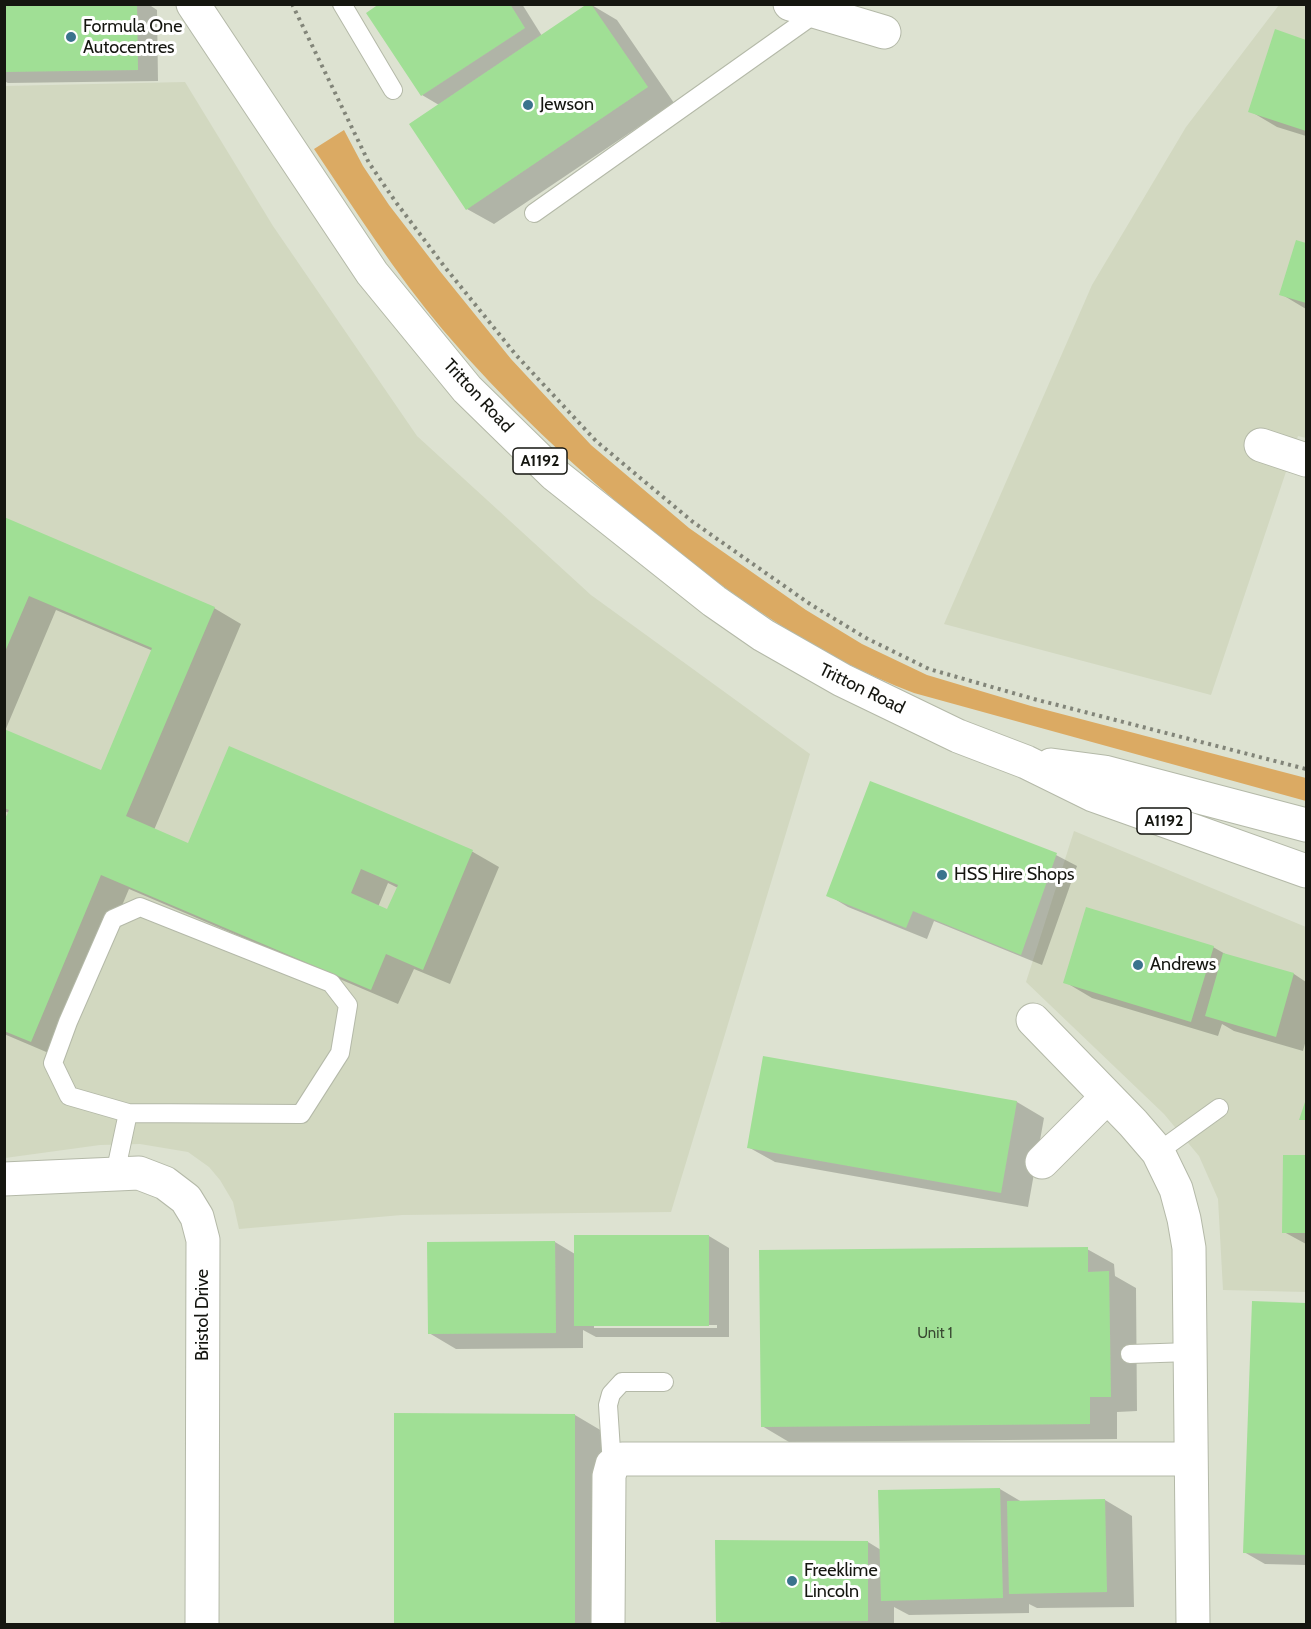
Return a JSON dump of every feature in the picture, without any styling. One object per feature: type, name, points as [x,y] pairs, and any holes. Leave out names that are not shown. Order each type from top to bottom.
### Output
[{"type":"street","name":"Tritton Road","points":[[194,5],[372,273],[467,389],[554,474],[714,601],[763,635],[842,680],[958,736],[1026,762],[1093,795],[1306,871]]},
{"type":"street","points":[[803,9],[884,32]]},
{"type":"street","points":[[1261,445],[1306,460]]},
{"type":"street","name":"Tritton Road","points":[[1026,762],[1104,771],[1306,825]]},
{"type":"street","points":[[1033,1020],[1158,1152],[1176,1189],[1189,1248],[1193,1624]]},
{"type":"street","points":[[1042,1162],[1107,1097]]},
{"type":"street","name":"Bristol Drive","points":[[4,1179],[139,1173],[165,1183],[186,1199],[197,1217],[203,1240],[202,1624]]},
{"type":"street","points":[[608,1624],[609,1476],[612,1465],[622,1459],[1191,1459]]},
{"type":"lane","points":[[342,4],[393,90]]},
{"type":"lane","points":[[534,213],[803,9]]},
{"type":"lane","points":[[140,907],[331,983],[348,1005],[340,1053],[301,1114],[128,1113],[69,1096],[53,1063],[68,1022],[113,919],[140,907]]},
{"type":"lane","points":[[1158,1152],[1218,1108]]},
{"type":"lane","points":[[115,1174],[128,1113]]},
{"type":"lane","points":[[1130,1354],[1190,1352]]},
{"type":"lane","points":[[612,1465],[608,1405],[611,1394],[622,1382],[664,1382]]},
{"type":"path","points":[[292,4],[369,163],[444,266],[516,355],[596,441],[693,522],[810,604],[866,638],[929,669],[1056,705],[1306,769]]},
{"type":"shaded area","points":[[1279,5],[1306,5],[1306,438],[1298,436],[1211,695],[944,624],[1092,285],[1186,127]]},
{"type":"shaded area","points":[[185,82],[273,226],[417,436],[591,595],[810,754],[671,1212],[402,1215],[239,1229],[233,1202],[220,1180],[209,1167],[188,1152],[140,1144],[100,1145],[5,1158],[4,86]]},
{"type":"shaded area","points":[[344,130],[363,166],[389,205],[439,270],[511,359],[591,445],[689,528],[806,610],[862,644],[927,675],[1031,706],[1306,778],[1306,801],[914,693],[842,661],[742,600],[649,529],[594,482],[516,409],[443,330],[392,264],[314,149]]},
{"type":"shaded area","points":[[1074,831],[1306,927],[1306,1292],[1223,1290],[1218,1199],[1199,1156],[1164,1114],[1026,982]]},
{"type":"building","name":"Formula One Autocentres","points":[[4,4],[137,4],[138,70],[4,72]]},
{"type":"building","points":[[379,4],[510,4],[525,28],[421,96],[366,13]]},
{"type":"building","name":"Jewson","points":[[587,4],[591,4],[648,87],[466,210],[409,124]]},
{"type":"building","points":[[1275,29],[1306,40],[1306,131],[1248,112]]},
{"type":"building","points":[[1296,240],[1306,243],[1306,303],[1279,295]]},
{"type":"building","points":[[4,517],[215,607],[126,816],[188,843],[229,746],[473,850],[423,970],[386,954],[371,990],[101,875],[31,1042],[4,1031],[4,821],[9,810],[4,808],[4,729],[101,770],[152,648],[29,596],[4,654]],"holes":[[[361,869],[398,885],[387,909],[351,893]]]},
{"type":"building","name":"HSS Hire Shops","points":[[870,781],[1057,853],[1021,955],[913,911],[906,928],[826,896]]},
{"type":"building","name":"Andrews","points":[[1086,907],[1214,946],[1191,1022],[1063,983]]},
{"type":"building","points":[[1223,953],[1294,973],[1276,1037],[1205,1016]]},
{"type":"building","points":[[763,1056],[1017,1101],[1001,1193],[747,1148]]},
{"type":"building","points":[[1306,1099],[1306,1120],[1299,1120]]},
{"type":"building","points":[[1283,1155],[1306,1155],[1306,1233],[1282,1233]]},
{"type":"building","points":[[574,1235],[709,1235],[709,1326],[574,1326]]},
{"type":"building","points":[[555,1241],[556,1333],[428,1334],[427,1242]]},
{"type":"building","points":[[1088,1247],[1088,1272],[1109,1271],[1111,1397],[1090,1397],[1090,1424],[761,1427],[759,1250]]},
{"type":"building","points":[[1252,1301],[1306,1303],[1306,1555],[1243,1553]]},
{"type":"building","points":[[394,1413],[575,1414],[575,1624],[394,1624]]},
{"type":"building","points":[[1000,1488],[1003,1598],[881,1601],[878,1490]]},
{"type":"building","points":[[1105,1499],[1107,1592],[1009,1594],[1007,1501]]},
{"type":"building","name":"Freeklime Lincoln","points":[[715,1540],[868,1541],[868,1621],[716,1622]]},
{"type":"place","name":"Formula One Autocentres","points":[[71,37]]},
{"type":"place","name":"Jewson","points":[[528,105]]},
{"type":"place","name":"HSS Hire Shops","points":[[942,875]]},
{"type":"place","name":"Andrews","points":[[1138,965]]},
{"type":"place","name":"Freeklime Lincoln","points":[[792,1581]]}]
